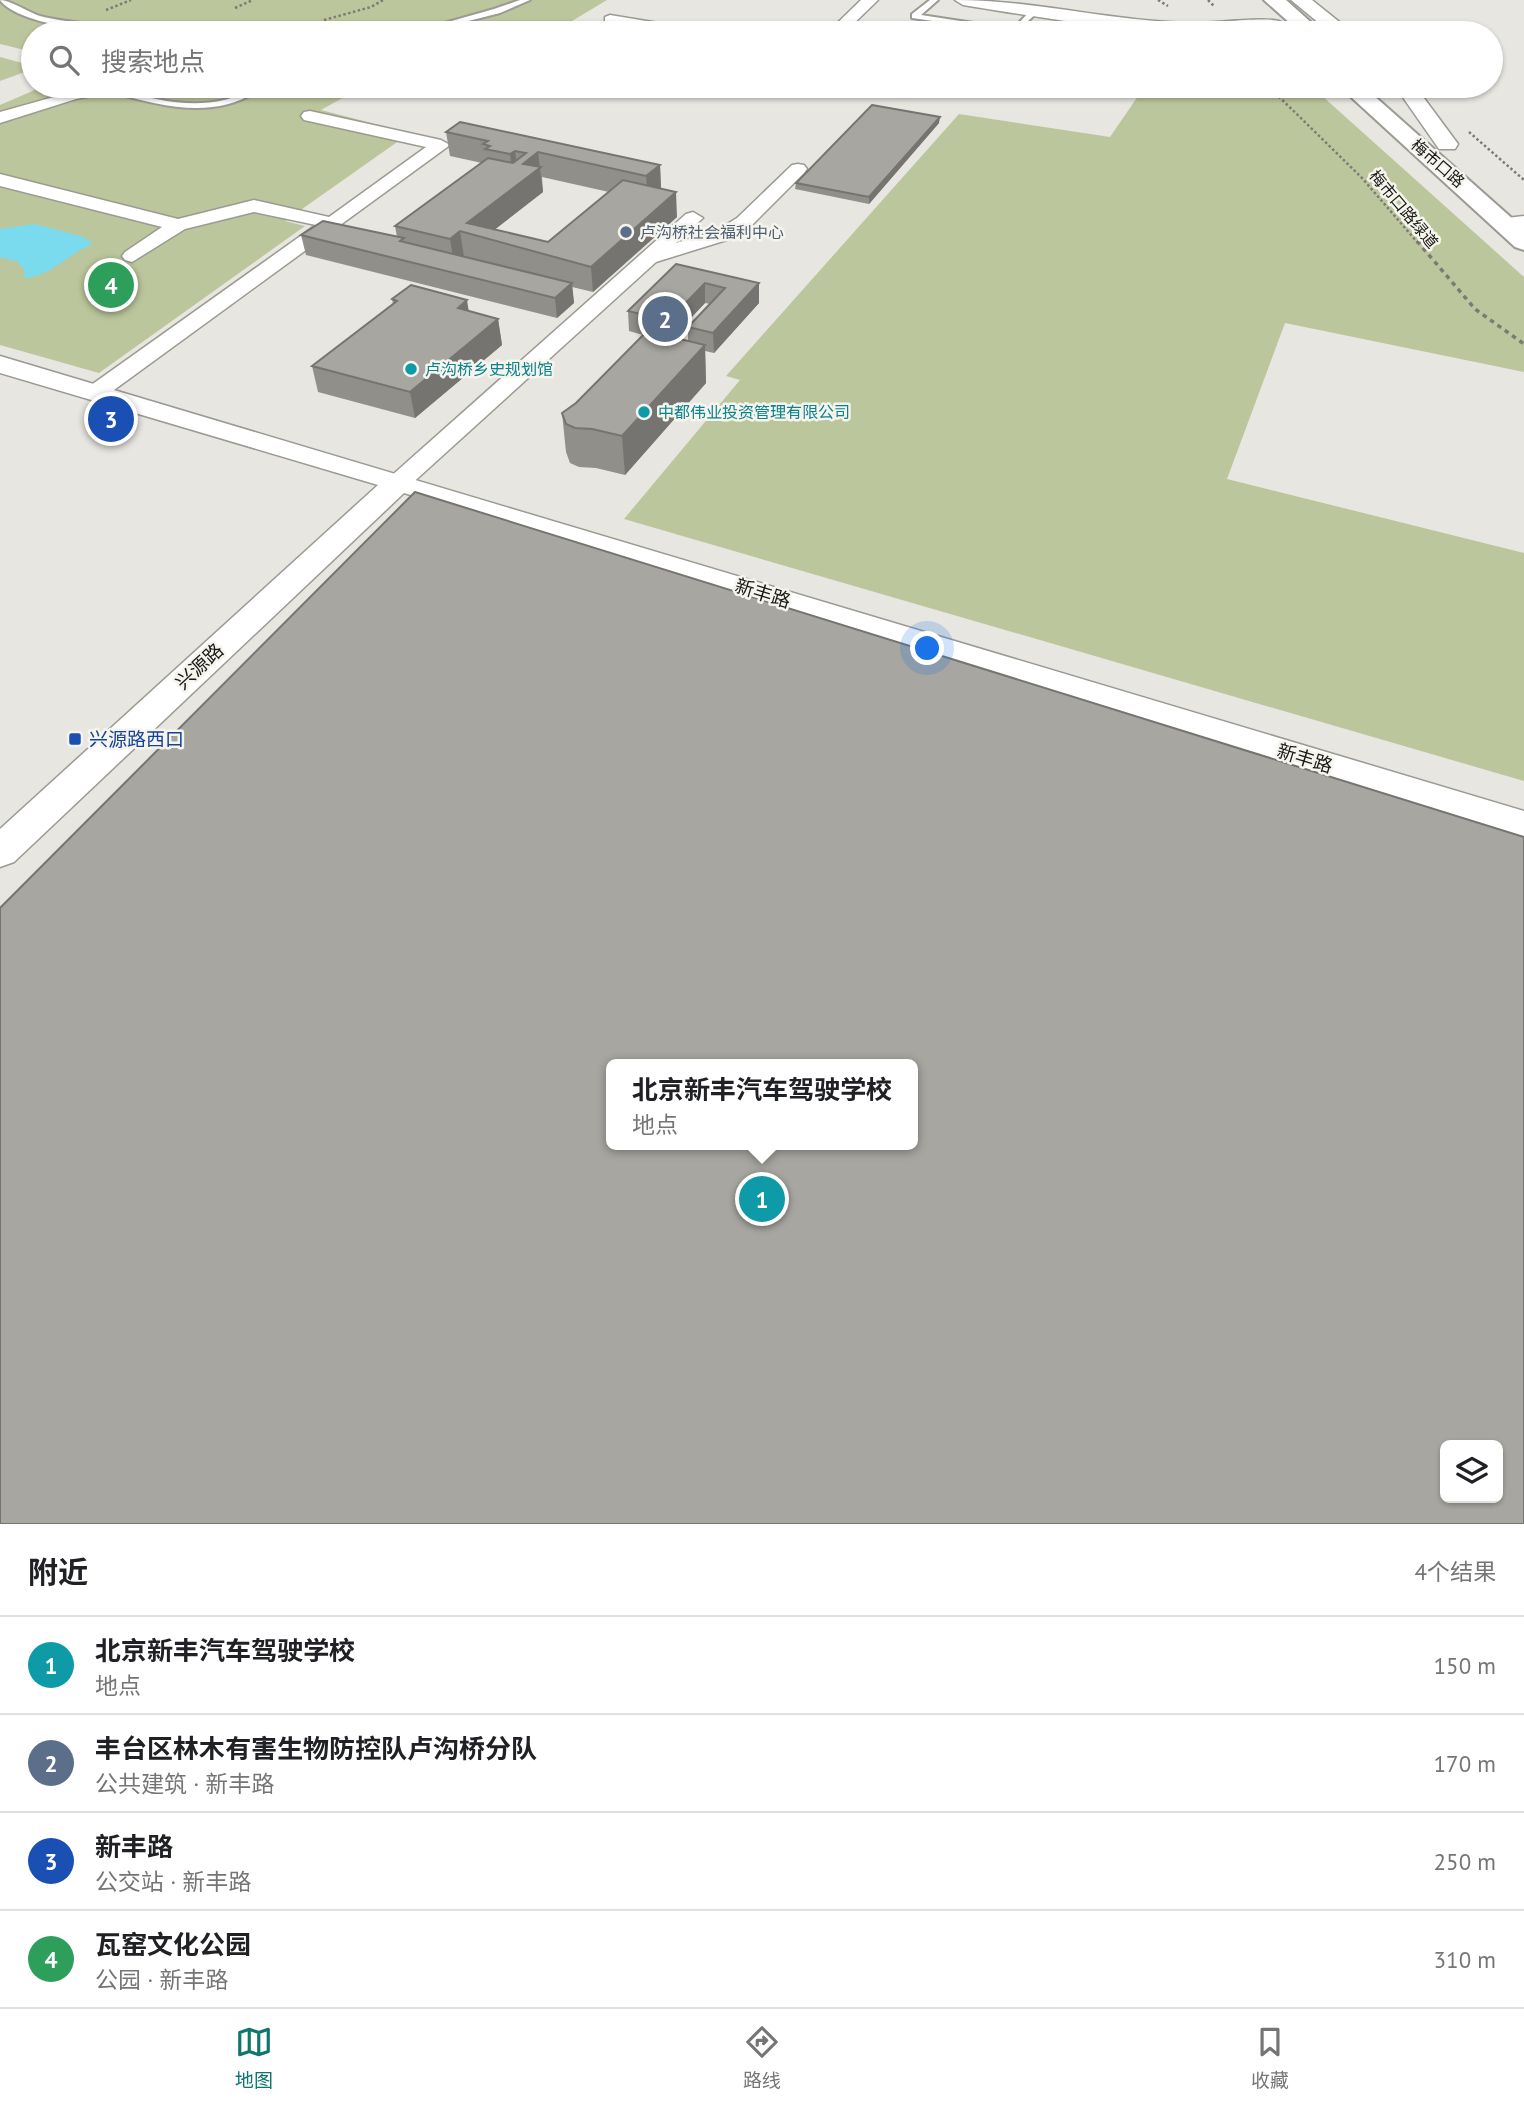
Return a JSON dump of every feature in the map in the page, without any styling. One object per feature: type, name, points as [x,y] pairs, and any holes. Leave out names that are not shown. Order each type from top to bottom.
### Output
[{"type":"main road","points":[[1273,0],[1298,21]]},
{"type":"main road","points":[[1253,3],[1273,21]]},
{"type":"main road","name":"梅市口路","points":[[1365,98],[1518,219]]},
{"type":"main road","name":"梅市口路","points":[[1390,98],[1447,144],[1518,219],[1524,242]]},
{"type":"street","points":[[848,21],[870,0]]},
{"type":"street","points":[[963,0],[1105,21]]},
{"type":"street","points":[[1300,0],[1327,21]]},
{"type":"street","points":[[610,20],[616,21]]},
{"type":"street","points":[[0,118],[63,98]]},
{"type":"street","points":[[1414,98],[1447,144]]},
{"type":"street","points":[[95,393],[441,145],[310,116]]},
{"type":"street","points":[[647,260],[723,235],[744,222],[798,169]]},
{"type":"street","points":[[0,180],[178,225]]},
{"type":"street","points":[[132,256],[178,225],[254,206],[331,223]]},
{"type":"street","points":[[399,482],[693,218]]},
{"type":"street","name":"新丰路","points":[[0,364],[399,482],[1524,825]]},
{"type":"street","name":"兴源路","points":[[0,852],[399,482]]},
{"type":"lane","points":[[2,0],[9,7],[63,21]]},
{"type":"lane","points":[[459,21],[526,0]]},
{"type":"lane","points":[[934,0],[915,16],[946,21]]},
{"type":"lane","points":[[1025,21],[1035,11]]},
{"type":"lane","points":[[144,98],[179,104],[220,104],[238,98]]},
{"type":"path","points":[[324,21],[358,12],[383,0]]},
{"type":"path","name":"梅市口路绿道","points":[[1280,98],[1362,178],[1475,309],[1524,344]]},
{"type":"green space","points":[[0,0],[607,0],[572,21],[21,21],[21,49],[0,44]]},
{"type":"green space","points":[[0,57],[21,63],[21,73],[0,81]]},
{"type":"green space","points":[[21,96],[342,98],[321,110],[410,133],[285,221],[305,226],[99,373],[0,345],[0,105]]},
{"type":"green space","points":[[1137,98],[1324,98],[1524,277],[1524,372],[1285,323],[1227,479],[1524,553],[1524,781],[624,519],[740,380],[726,376],[959,114],[1110,137]]},
{"type":"water","points":[[35,224],[84,237],[93,244],[42,274],[23,278],[25,271],[18,262],[0,257],[0,229]]},
{"type":"building","points":[[872,105],[940,117],[869,197],[796,183]]},
{"type":"building","points":[[460,122],[660,165],[646,176],[538,152],[523,164],[541,167],[467,223],[548,242],[623,180],[676,192],[591,267],[460,231],[450,239],[395,226],[488,158],[513,163],[526,153],[515,151],[510,154],[485,149],[490,146],[483,144],[488,141],[446,132]]},
{"type":"building","points":[[323,221],[404,238],[400,241],[572,283],[555,298],[301,235]]},
{"type":"building","points":[[676,264],[759,283],[713,333],[688,327],[725,288],[705,283],[668,321],[628,311]]},
{"type":"building","points":[[411,285],[467,300],[458,308],[498,319],[410,392],[312,366],[397,301],[392,299]]},
{"type":"building","points":[[647,331],[705,345],[622,436],[566,424],[562,413],[576,403]]},
{"type":"building","points":[[415,492],[1524,837],[1524,1524],[0,1524],[0,908]]},
{"type":"place","name":"卢沟桥社会福利中心","points":[[626,232]]},
{"type":"place","name":"瓦窑文化公园","points":[[111,285]]},
{"type":"place","name":"丰台区林木有害生物防控队卢沟桥分队","points":[[665,319]]},
{"type":"place","name":"卢沟桥乡史规划馆","points":[[411,369]]},
{"type":"place","name":"中都伟业投资管理有限公司","points":[[644,412]]},
{"type":"place","name":"新丰路","points":[[111,419]]},
{"type":"place","name":"兴源路西口","points":[[75,739]]},
{"type":"place","name":"北京新丰汽车驾驶学校","points":[[762,1199]]}]
